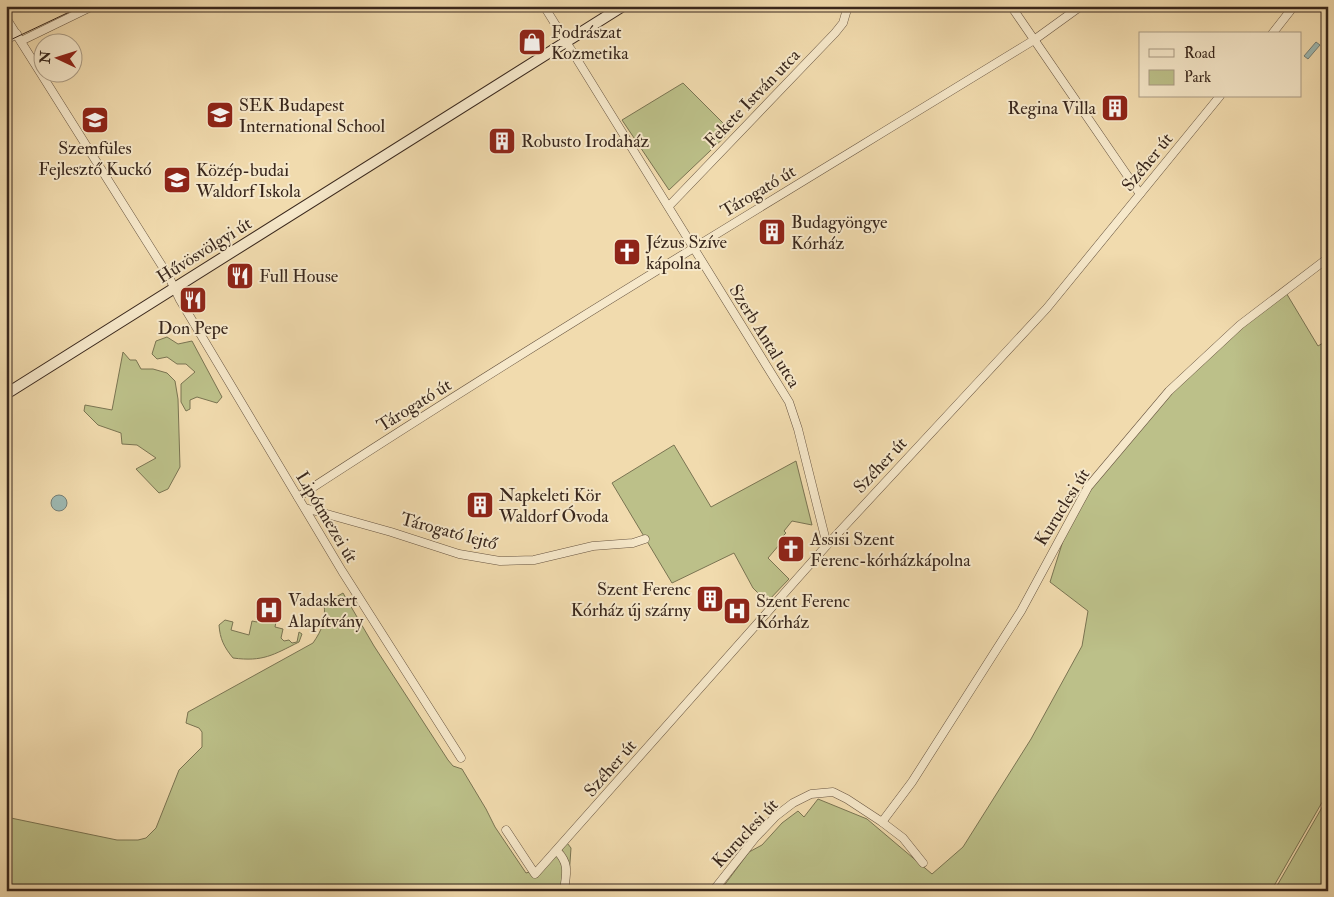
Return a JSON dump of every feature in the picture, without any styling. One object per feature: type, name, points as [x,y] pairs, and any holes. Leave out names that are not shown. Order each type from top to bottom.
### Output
[{"type":"main road","name":"Hűvösvölgyi út","points":[[6,394],[623,6]]},
{"type":"street","points":[[6,40],[19,37],[93,6]]},
{"type":"street","name":"Szerb Antal utca","points":[[544,6],[789,402],[798,429],[827,544]]},
{"type":"street","name":"Fekete István utca","points":[[669,206],[835,33],[842,23],[848,6]]},
{"type":"street","points":[[1011,6],[1140,194]]},
{"type":"street","name":"Tárogató út","points":[[298,497],[405,427],[1034,40],[1081,6]]},
{"type":"street","points":[[1274,32],[1294,6]]},
{"type":"street","name":"Lipótmezei út","points":[[6,18],[174,288],[342,571],[461,758]]},
{"type":"street","name":"Széher út","points":[[506,830],[535,874],[827,544],[1041,314],[1218,98]]},
{"type":"street","name":"Kuruclesi út","points":[[882,822],[912,782],[1021,611],[1088,487],[1169,391],[1240,325],[1328,258]]},
{"type":"street","name":"Tárogató lejtő","points":[[305,508],[391,532],[459,554],[487,560],[534,560],[593,546],[646,539]]},
{"type":"street","name":"Kuruclesi út","points":[[712,891],[755,838],[776,816],[792,803],[811,794],[832,792],[847,799],[902,838],[923,863]]},
{"type":"street","points":[[557,851],[564,858],[567,870],[564,891]]},
{"type":"green space","points":[[683,83],[731,131],[669,190],[622,120]]},
{"type":"green space","points":[[1285,291],[1318,346],[1328,340],[1328,792],[1271,891],[720,891],[749,852],[762,845],[782,823],[798,811],[804,817],[818,799],[867,819],[932,874],[963,847],[1031,739],[1082,646],[1088,611],[1050,582],[1068,525],[1082,497],[1169,391]]},
{"type":"green space","points":[[167,337],[178,344],[192,341],[222,397],[217,403],[197,397],[190,400],[190,409],[186,411],[181,402],[181,384],[195,372],[186,364],[177,364],[167,357],[157,359],[152,354],[156,341]]},
{"type":"green space","points":[[123,352],[130,360],[136,360],[141,369],[153,369],[167,373],[175,381],[178,399],[180,467],[168,489],[159,493],[136,469],[156,458],[137,445],[122,444],[121,433],[98,425],[84,411],[85,405],[112,410]]},
{"type":"green space","points":[[674,445],[711,507],[796,461],[812,525],[792,521],[784,531],[786,533],[783,536],[785,538],[768,558],[789,579],[767,602],[753,588],[734,553],[672,583],[612,483]]},
{"type":"green space","points":[[343,593],[374,646],[448,760],[453,766],[462,769],[495,827],[526,873],[536,870],[564,839],[571,848],[568,891],[6,891],[6,817],[117,840],[146,838],[156,828],[179,770],[202,747],[202,732],[199,728],[186,723],[188,712],[313,643],[323,625],[324,604]]},
{"type":"green space","points":[[259,618],[276,622],[275,627],[283,629],[281,638],[284,641],[297,642],[299,632],[302,634],[299,642],[282,651],[260,658],[233,658],[223,643],[219,625],[225,620],[233,622],[231,630],[249,635],[252,621],[257,622]]},
{"type":"green space","points":[[1328,797],[1328,891],[1274,891]]},
{"type":"water","points":[[1316,42],[1320,45],[1308,59],[1304,56]]},
{"type":"water","points":[[56,495],[62,495],[67,500],[65,509],[56,511],[51,506],[51,500]]},
{"type":"tram line","points":[[6,42],[82,6]]},
{"type":"place","name":"Fodrászat Kozmetika","points":[[532,42]]},
{"type":"place","name":"Regina Villa","points":[[1115,108]]},
{"type":"place","name":"SEK Budapest International School","points":[[220,115]]},
{"type":"place","name":"Szemfüles Fejlesztő Kuckó","points":[[95,120]]},
{"type":"place","name":"Robusto Irodaház","points":[[502,141]]},
{"type":"place","name":"Közép-budai Waldorf Iskola","points":[[177,180]]},
{"type":"place","name":"Budagyöngye Kórház","points":[[772,232]]},
{"type":"place","name":"Jézus Szíve kápolna","points":[[627,252]]},
{"type":"place","name":"Full House","points":[[240,276]]},
{"type":"place","name":"Don Pepe","points":[[193,300]]},
{"type":"place","name":"Napkeleti Kör Waldorf Óvoda","points":[[480,505]]},
{"type":"place","name":"Assisi Szent Ferenc-kórházkápolna","points":[[791,549]]},
{"type":"place","name":"Szent Ferenc Kórház új szárny","points":[[710,599]]},
{"type":"place","name":"Vadaskert Alapítvány","points":[[269,610]]},
{"type":"place","name":"Szent Ferenc Kórház","points":[[737,611]]}]
